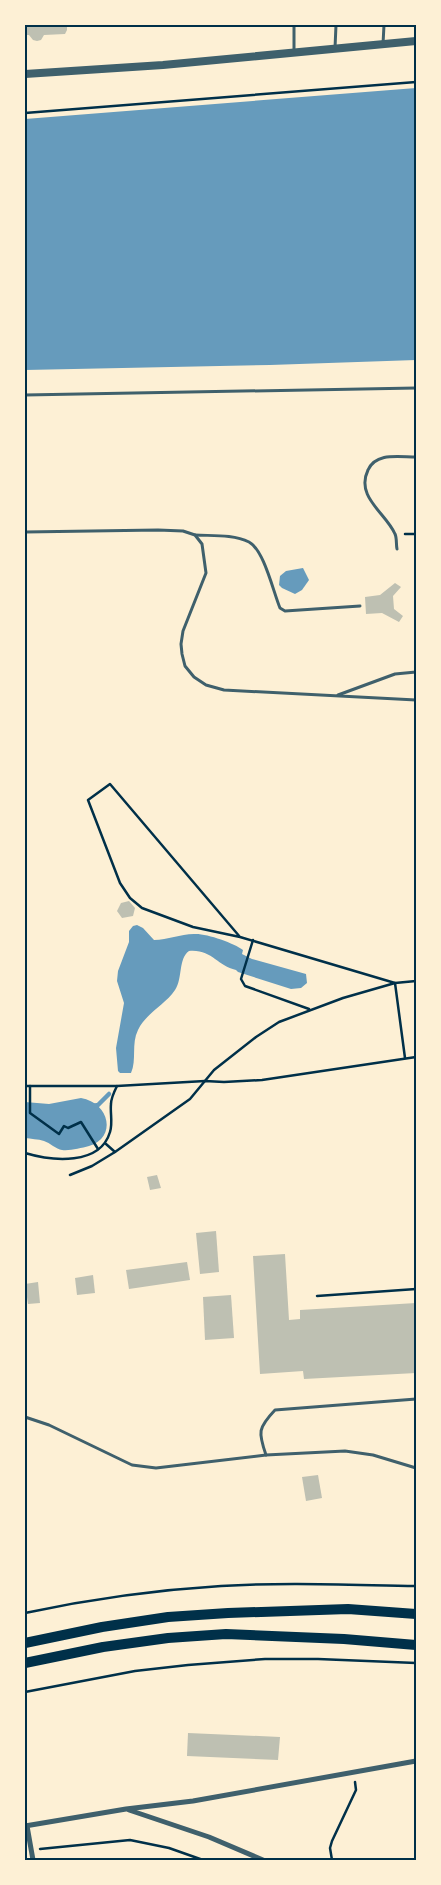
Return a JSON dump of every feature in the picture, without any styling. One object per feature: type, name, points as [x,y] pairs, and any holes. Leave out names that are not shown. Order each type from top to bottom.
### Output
[{"type":"main road","points":[[25,1643],[168,1617],[228,1612],[348,1609],[416,1614]]},
{"type":"main road","points":[[25,1663],[103,1647],[168,1638],[226,1634],[344,1639],[416,1645]]},
{"type":"street","points":[[25,74],[163,64],[416,41]]},
{"type":"street","points":[[33,1860],[26,1826],[126,1809],[193,1801],[416,1761]]},
{"type":"street","points":[[126,1809],[209,1837],[263,1860]]},
{"type":"lane","points":[[294,25],[294,52]]},
{"type":"lane","points":[[335,49],[336,25]]},
{"type":"lane","points":[[383,44],[384,25]]},
{"type":"lane","points":[[25,394],[416,388]]},
{"type":"lane","points":[[397,549],[396,534],[367,494],[366,474],[373,462],[382,458],[416,457]]},
{"type":"lane","points":[[25,532],[158,530],[183,531],[195,535],[236,538],[250,543],[258,551],[280,608],[285,611],[360,606]]},
{"type":"lane","points":[[195,535],[202,544],[206,573],[183,631],[181,644],[185,666],[194,677],[206,685],[224,690],[416,700]]},
{"type":"lane","points":[[335,696],[395,674],[416,672]]},
{"type":"lane","points":[[266,1455],[261,1440],[262,1424],[275,1410],[416,1399]]},
{"type":"lane","points":[[25,1418],[49,1425],[132,1465],[156,1468],[266,1455],[345,1451],[373,1455],[416,1468]]},
{"type":"path","points":[[25,113],[416,82]]},
{"type":"path","points":[[240,937],[110,784],[88,800],[120,883],[130,898],[142,908],[193,927],[253,940],[395,983]]},
{"type":"path","points":[[253,940],[241,978],[245,986],[310,1009]]},
{"type":"path","points":[[70,1175],[92,1166],[115,1152],[190,1098],[214,1070],[256,1037],[279,1022],[310,1009],[395,983],[416,981]]},
{"type":"path","points":[[395,983],[405,1058]]},
{"type":"path","points":[[25,1086],[117,1086],[262,1080],[416,1057]]},
{"type":"path","points":[[30,1086],[30,1113],[59,1134],[64,1126],[68,1128],[81,1122],[97,1148]]},
{"type":"path","points":[[25,1152],[61,1160],[88,1154],[106,1144],[111,1130],[111,1102],[117,1086]]},
{"type":"path","points":[[106,1144],[115,1152]]},
{"type":"path","points":[[317,1296],[416,1289]]},
{"type":"path","points":[[25,1613],[57,1606],[154,1591],[222,1586],[307,1584],[416,1586]]},
{"type":"path","points":[[25,1692],[135,1671],[198,1664],[265,1659],[416,1662]]},
{"type":"path","points":[[332,1860],[330,1848],[332,1841],[356,1790],[355,1772]]},
{"type":"path","points":[[31,1850],[130,1840],[169,1848],[203,1860]]},
{"type":"water","points":[[416,88],[416,360],[25,370],[25,119]]},
{"type":"water","points":[[303,568],[309,580],[302,590],[295,594],[279,585],[280,576],[286,571]]},
{"type":"water","points":[[137,925],[143,928],[154,940],[194,934],[220,939],[239,947],[243,950],[242,954],[252,959],[306,974],[307,983],[301,988],[291,989],[238,972],[209,955],[197,951],[189,951],[183,959],[175,990],[141,1024],[138,1030],[131,1073],[120,1073],[118,1071],[116,1048],[124,1003],[117,981],[118,971],[129,942],[129,931],[133,926]]},
{"type":"water","points":[[81,1098],[91,1101],[104,1113],[106,1129],[104,1136],[98,1142],[76,1149],[62,1150],[44,1141],[25,1138],[25,1102],[49,1104]]},
{"type":"building","points":[[25,25],[67,25],[67,30],[65,34],[44,35],[41,40],[37,41],[33,40],[29,35],[25,35]]},
{"type":"building","points":[[395,583],[401,587],[393,596],[394,609],[403,616],[399,622],[382,613],[366,614],[365,597],[380,595]]},
{"type":"building","points":[[129,901],[135,908],[133,916],[122,918],[117,911],[121,903]]},
{"type":"building","points":[[157,1175],[161,1188],[150,1190],[147,1177]]},
{"type":"building","points":[[216,1231],[219,1272],[200,1274],[196,1233]]},
{"type":"building","points":[[285,1254],[289,1320],[300,1319],[300,1310],[416,1303],[416,1373],[304,1379],[303,1371],[260,1374],[253,1256]]},
{"type":"building","points":[[187,1262],[190,1280],[129,1289],[126,1270]]},
{"type":"building","points":[[93,1275],[95,1293],[77,1295],[75,1278]]},
{"type":"building","points":[[38,1282],[40,1303],[28,1304],[25,1284]]},
{"type":"building","points":[[231,1295],[234,1338],[205,1340],[203,1297]]},
{"type":"building","points":[[318,1475],[322,1498],[306,1501],[302,1477]]},
{"type":"building","points":[[188,1733],[280,1737],[278,1760],[187,1756]]},
{"type":"waterway","points":[[93,1106],[98,1105],[109,1094]]}]
